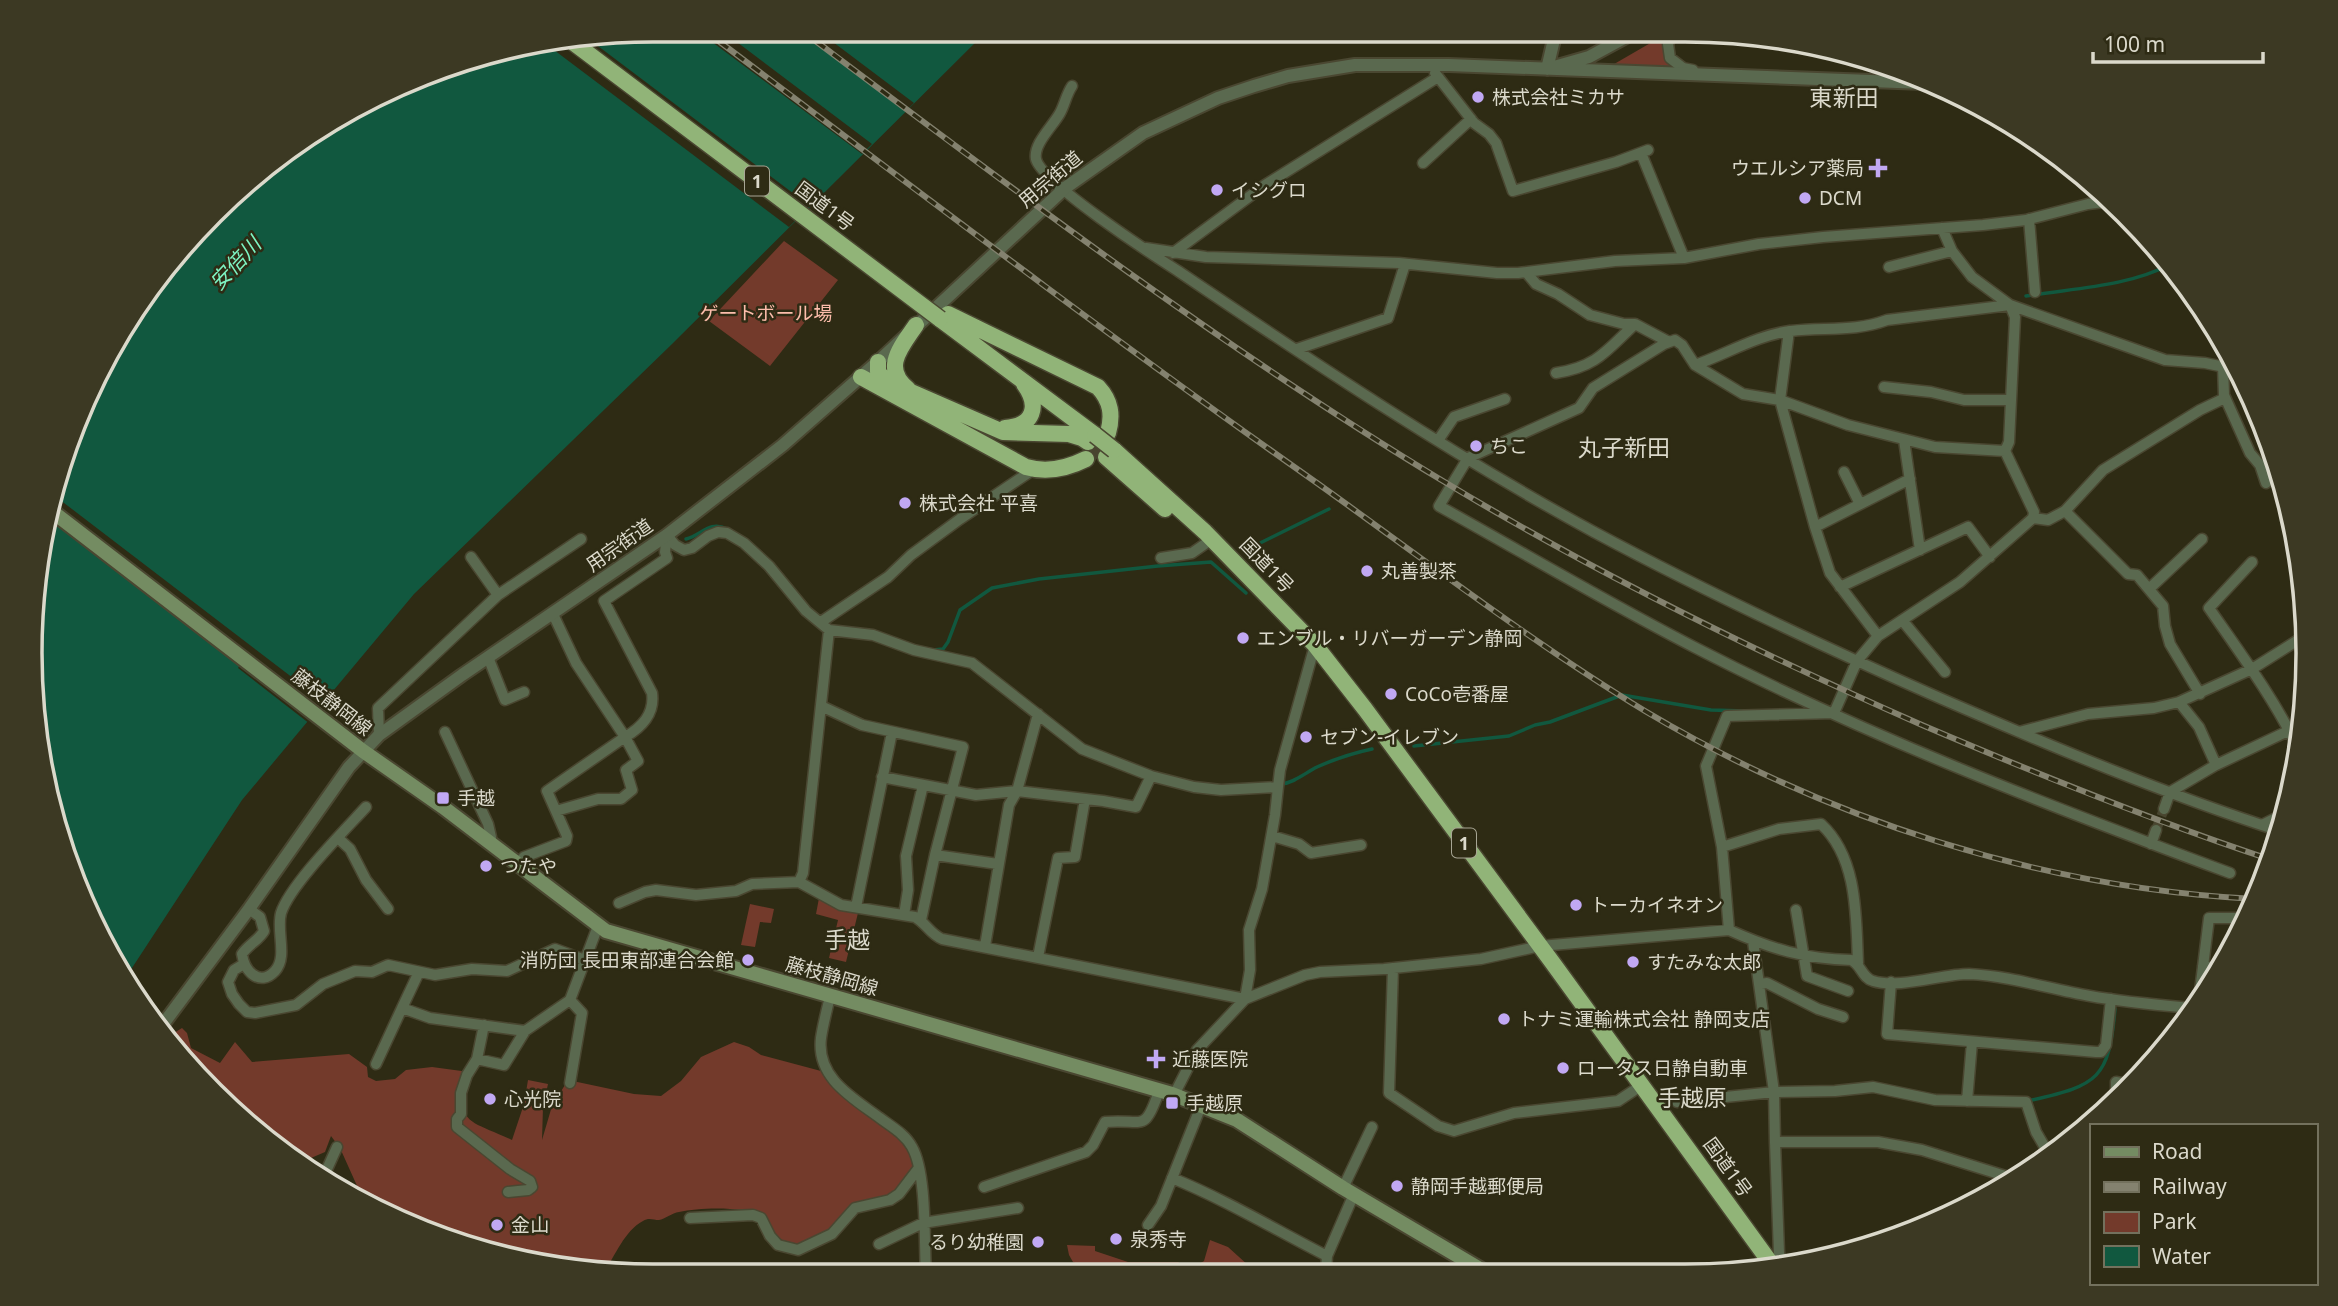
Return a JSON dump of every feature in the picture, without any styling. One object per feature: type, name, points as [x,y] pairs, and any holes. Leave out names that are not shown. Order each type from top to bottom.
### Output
[{"type":"highway","name":"国道1号","points":[[579,46],[902,290],[944,316],[1097,437],[1110,454],[1187,515],[1256,584],[1315,645],[1365,709],[1767,1259]]},
{"type":"highway","points":[[878,362],[878,372],[886,381],[1003,432],[1097,437],[1111,410],[1108,400],[1098,387],[944,316]]},
{"type":"highway","points":[[916,325],[898,352],[895,369],[900,382],[920,397]]},
{"type":"highway","points":[[972,420],[1000,428],[1018,426],[1027,421],[1034,407],[1032,398],[1018,376]]},
{"type":"highway","points":[[861,377],[1008,459],[1034,470],[1064,468],[1086,459]]},
{"type":"highway","points":[[1110,454],[1205,544],[1256,584]]},
{"type":"main road","name":"藤枝静岡線","points":[[58,516],[363,751],[598,926],[617,936],[1174,1095],[1237,1120],[1348,1191],[1471,1264]]},
{"type":"street","points":[[1553,42],[1547,69],[1589,57],[1617,42]]},
{"type":"street","points":[[1669,42],[1668,51],[1674,63],[1682,68],[1763,71],[1802,79]]},
{"type":"street","name":"用宗街道","points":[[165,1021],[363,751],[379,735],[667,535],[783,445],[878,362],[1065,188],[1143,133],[1217,97],[1288,76],[1333,68],[1384,64],[1896,80]]},
{"type":"street","points":[[1428,64],[1471,119],[1496,143],[1513,191],[1645,151],[1684,258]]},
{"type":"street","points":[[1173,253],[1265,185],[1438,77]]},
{"type":"street","points":[[1072,86],[1067,93],[1063,109],[1039,145],[1037,163],[1104,221],[1468,458],[1590,529],[1707,591],[1857,661],[2019,732],[2170,792],[2270,828]]},
{"type":"street","points":[[1423,163],[1471,119]]},
{"type":"street","points":[[1142,247],[1206,257],[1405,264],[1497,273],[1525,272],[1615,261],[1684,258],[1772,243],[2029,219],[2097,203]]},
{"type":"street","points":[[2029,219],[2035,292]]},
{"type":"street","points":[[1942,228],[1952,251],[1972,277],[2010,305],[2165,360],[2224,367],[2225,398],[2250,453],[2260,465],[2266,483]]},
{"type":"street","points":[[1889,267],[1952,251]]},
{"type":"street","points":[[1297,349],[1388,318],[1405,264]]},
{"type":"street","points":[[1525,272],[1536,284],[1558,294],[1590,315],[1635,324],[1669,342]]},
{"type":"street","points":[[1695,365],[1730,349],[1789,331],[1848,330],[1887,320],[2010,305]]},
{"type":"street","points":[[2004,451],[2009,442],[2015,317],[2010,305]]},
{"type":"street","points":[[1556,373],[1576,370],[1611,351],[1635,324]]},
{"type":"street","points":[[1789,331],[1780,400],[1815,527],[1830,573],[1878,636]]},
{"type":"street","points":[[2004,451],[1935,447],[1848,425],[1780,400],[1743,394],[1695,365],[1682,345],[1675,340],[1593,388],[1579,408],[1468,458],[1439,506],[1695,647],[1834,713],[1965,772],[2230,873]]},
{"type":"street","points":[[1884,387],[1931,392],[1964,400],[2010,400]]},
{"type":"street","points":[[2033,518],[2048,520],[2065,511],[2103,470],[2200,410],[2225,398]]},
{"type":"street","points":[[1439,439],[1454,417],[1505,399]]},
{"type":"street","points":[[1904,440],[1920,550]]},
{"type":"street","points":[[1834,713],[1857,661],[1878,636],[1960,582],[2033,518],[2034,512],[2004,451]]},
{"type":"street","points":[[2260,465],[2267,469]]},
{"type":"street","points":[[799,882],[803,873],[821,706],[825,626],[888,577],[911,555],[1034,470]]},
{"type":"street","points":[[1844,472],[1860,504]]},
{"type":"street","points":[[1815,527],[1910,479]]},
{"type":"street","points":[[2065,511],[2128,574],[2137,575],[2163,606],[2171,644],[2200,694]]},
{"type":"street","points":[[1840,587],[1968,527],[1990,557]]},
{"type":"street","points":[[667,535],[675,545],[684,550],[718,532],[727,533],[744,543],[769,566],[806,611],[825,626],[873,635],[914,650],[972,663],[1082,749],[1151,776],[1208,789],[1278,788]]},
{"type":"street","points":[[516,864],[524,858],[566,841],[567,836],[547,791],[644,723],[653,702],[647,680],[604,601],[667,558],[667,535]]},
{"type":"street","points":[[379,735],[378,708],[396,688],[498,595],[580,539]]},
{"type":"street","points":[[2149,589],[2202,539]]},
{"type":"street","points":[[1161,558],[1192,553],[1205,544]]},
{"type":"street","points":[[471,556],[498,595]]},
{"type":"street","points":[[2164,809],[2170,792],[2216,765],[2290,730],[2209,608],[2252,562]]},
{"type":"street","points":[[553,614],[576,663],[638,761],[626,770],[632,790],[621,799],[598,799],[556,811]]},
{"type":"street","points":[[1902,620],[1945,672]]},
{"type":"street","points":[[2019,732],[2088,714],[2154,708],[2179,702],[2252,669],[2296,641]]},
{"type":"street","points":[[1245,999],[1250,970],[1249,930],[1262,889],[1280,770],[1315,645]]},
{"type":"street","points":[[488,657],[505,700],[524,692]]},
{"type":"street","points":[[2179,702],[2199,727],[2216,765]]},
{"type":"street","points":[[821,706],[862,725],[963,747],[921,920]]},
{"type":"street","points":[[1729,930],[1722,847],[1706,766],[1727,716],[1834,713]]},
{"type":"street","points":[[985,946],[1009,805],[1017,791],[1038,715]]},
{"type":"street","points":[[445,732],[488,824],[490,844]]},
{"type":"street","points":[[856,906],[892,732]]},
{"type":"street","points":[[882,777],[976,795],[1017,791],[1136,807],[1151,776]]},
{"type":"street","points":[[904,915],[908,890],[906,856],[923,785]]},
{"type":"street","points":[[1038,957],[1058,858],[1075,857],[1085,799]]},
{"type":"street","points":[[249,909],[260,917],[264,931],[242,954],[244,964],[249,973],[267,977],[280,963],[279,926],[288,897],[366,807]]},
{"type":"street","points":[[2262,825],[2272,820]]},
{"type":"street","points":[[1722,847],[1779,829],[1821,824],[1829,832],[1844,862],[1853,889],[1858,963],[1869,979],[1876,982],[1920,981],[1966,974],[1993,976],[2111,999],[2182,1008]]},
{"type":"street","points":[[2151,844],[2156,830]]},
{"type":"street","points":[[1272,835],[1299,844],[1311,853],[1361,845]]},
{"type":"street","points":[[338,838],[350,849],[366,880],[388,909]]},
{"type":"street","points":[[935,855],[998,864]]},
{"type":"street","points":[[619,903],[656,890],[696,895],[736,891],[752,884],[799,882],[841,905],[921,920],[935,936],[1245,999]]},
{"type":"street","points":[[1796,909],[1807,976],[1848,991]]},
{"type":"street","points":[[2202,979],[2209,918],[2235,918]]},
{"type":"street","points":[[477,1059],[504,1065],[525,1031],[570,1000],[598,926]]},
{"type":"street","points":[[1174,1095],[1197,1050],[1245,999],[1284,982],[1320,972],[1481,959],[1540,946],[1729,930],[1805,957],[1851,960],[1858,963]]},
{"type":"street","points":[[1754,941],[1774,1092],[1780,1256]]},
{"type":"street","points":[[244,964],[234,970],[228,982],[239,1004],[247,1012],[255,1013],[296,1005],[323,984],[355,971],[372,972],[388,965],[435,975],[472,969],[507,971],[555,949],[585,960]]},
{"type":"street","points":[[2203,967],[2209,967]]},
{"type":"street","points":[[1393,968],[1389,1093],[1437,1126],[1454,1131],[1514,1113],[1618,1101],[1642,1085]]},
{"type":"street","points":[[376,1064],[419,972]]},
{"type":"street","points":[[1891,982],[1887,1034],[2101,1052],[2106,1045],[2111,999]]},
{"type":"street","points":[[1759,984],[1767,983],[1818,1009],[1843,1017]]},
{"type":"street","points":[[830,996],[821,1038],[821,1058],[828,1076],[846,1093],[903,1135],[913,1148],[919,1168],[925,1264]]},
{"type":"street","points":[[570,1000],[582,1013],[570,1083]]},
{"type":"street","points":[[402,1008],[429,1018],[525,1031]]},
{"type":"street","points":[[484,1025],[477,1059],[467,1075],[461,1093],[461,1114],[457,1119],[457,1127],[510,1169],[530,1181],[532,1187],[528,1190],[508,1192]]},
{"type":"street","points":[[1967,1101],[1972,1042]]},
{"type":"street","points":[[1677,1102],[1774,1092],[1873,1087],[1935,1100],[2026,1102],[2036,1132],[2045,1147]]},
{"type":"street","points":[[984,1187],[1086,1152],[1093,1145],[1105,1122],[1144,1121],[1150,1115],[1159,1091]]},
{"type":"street","points":[[1148,1225],[1161,1206],[1201,1106]]},
{"type":"street","points":[[1326,1264],[1348,1191],[1372,1128]]},
{"type":"street","points":[[1775,1142],[1878,1142],[1922,1150],[2002,1175]]},
{"type":"street","points":[[327,1169],[337,1147]]},
{"type":"street","points":[[690,1218],[753,1215],[761,1218],[778,1245],[798,1250],[832,1234],[855,1208],[890,1200],[899,1194],[919,1168]]},
{"type":"street","points":[[1172,1178],[1210,1194],[1327,1256]]},
{"type":"street","points":[[879,1244],[923,1223],[1018,1208]]},
{"type":"green space","points":[[1652,42],[1664,42],[1664,53],[1674,69],[1609,67]]},
{"type":"green space","name":"ゲートボール場","points":[[784,241],[838,280],[770,366],[709,321]]},
{"type":"green space","points":[[819,898],[858,913],[846,962],[829,958],[838,920],[816,914]]},
{"type":"green space","points":[[750,904],[774,909],[771,923],[760,922],[755,947],[741,945]]},
{"type":"green space","points":[[182,1028],[187,1033],[191,1048],[220,1063],[235,1042],[252,1062],[349,1054],[367,1067],[368,1077],[376,1081],[395,1079],[406,1070],[432,1067],[469,1072],[463,1102],[468,1118],[512,1140],[524,1104],[528,1080],[548,1084],[543,1107],[542,1140],[552,1106],[568,1080],[634,1094],[661,1096],[681,1081],[701,1057],[734,1042],[761,1055],[821,1071],[842,1094],[898,1136],[908,1148],[913,1165],[910,1175],[899,1189],[886,1196],[855,1204],[831,1230],[801,1243],[794,1244],[781,1239],[766,1217],[757,1213],[711,1208],[643,1221],[630,1231],[610,1263],[573,1259],[457,1232],[358,1188],[340,1148],[331,1136],[325,1152],[311,1159],[250,1112],[221,1085],[174,1033]]},
{"type":"green space","points":[[1210,1240],[1228,1247],[1247,1264],[1199,1264],[1204,1261]]},
{"type":"green space","points":[[1067,1245],[1095,1246],[1095,1251],[1128,1262],[1181,1264],[1078,1264],[1073,1262]]},
{"type":"water","name":"安倍川","points":[[976,42],[670,346],[414,594],[242,800],[131,970],[105,923],[74,849],[54,772],[43,693],[43,613],[47,573],[74,457],[105,383],[145,314],[168,281],[221,221],[281,168],[347,124],[419,89],[495,63],[573,47],[613,43]]},
{"type":"pier","points":[[712,42],[737,42],[872,144],[862,154]]},
{"type":"pier","points":[[814,42],[833,42],[914,103],[906,111]]},
{"type":"pier","points":[[596,45],[810,206],[789,227],[554,50]]},
{"type":"pier","points":[[62,501],[327,704],[310,724],[238,668],[240,665],[57,523]]},
{"type":"waterway","points":[[2026,296],[2118,282],[2160,269]]},
{"type":"waterway","points":[[1246,550],[1329,509]]},
{"type":"waterway","points":[[686,539],[710,527],[727,529]]},
{"type":"waterway","points":[[933,650],[943,649],[948,642],[960,610],[992,588],[1039,579],[1211,562],[1246,593]]},
{"type":"waterway","points":[[1414,746],[1509,736],[1622,695],[1711,710],[1746,711]]},
{"type":"waterway","points":[[1281,784],[1295,780],[1331,761],[1372,749]]},
{"type":"waterway","points":[[2032,1100],[2072,1089],[2096,1075],[2104,1065],[2109,1051],[2115,1009]]},
{"type":"tunnel","points":[[1086,459],[1108,433]]},
{"type":"tunnel","points":[[2156,830],[2164,809]]},
{"type":"railway","points":[[720,42],[1162,372],[1520,629],[1645,711],[1715,750],[1787,785],[1938,842],[2095,880],[2175,892],[2244,898]]},
{"type":"railway","points":[[817,42],[1116,264],[1278,376],[1501,515],[1679,611],[1861,698],[2096,796],[2261,856]]},
{"type":"place","name":"株式会社ミカサ","points":[[1478,97]]},
{"type":"place","name":"ウエルシア薬局","points":[[1878,168]]},
{"type":"place","name":"イシグロ","points":[[1217,190]]},
{"type":"place","name":"DCM","points":[[1805,198]]},
{"type":"place","name":"ちこ","points":[[1476,446]]},
{"type":"place","name":"株式会社 平喜","points":[[905,503]]},
{"type":"place","name":"丸善製茶","points":[[1367,571]]},
{"type":"place","name":"エンブル・リバーガーデン静岡","points":[[1243,638]]},
{"type":"place","name":"CoCo壱番屋","points":[[1391,694]]},
{"type":"place","name":"セブン-イレブン","points":[[1306,737]]},
{"type":"place","name":"手越","points":[[443,798]]},
{"type":"place","name":"つたや","points":[[486,866]]},
{"type":"place","name":"トーカイネオン","points":[[1576,905]]},
{"type":"place","name":"消防団 長田東部連合会館","points":[[748,960]]},
{"type":"place","name":"すたみな太郎","points":[[1633,962]]},
{"type":"place","name":"トナミ運輸株式会社 静岡支店","points":[[1504,1019]]},
{"type":"place","name":"近藤医院","points":[[1156,1059]]},
{"type":"place","name":"ロータス日静自動車","points":[[1563,1068]]},
{"type":"place","name":"心光院","points":[[490,1099]]},
{"type":"place","name":"手越原","points":[[1172,1103]]},
{"type":"place","name":"静岡手越郵便局","points":[[1397,1186]]},
{"type":"place","name":"金山","points":[[497,1225]]},
{"type":"place","name":"泉秀寺","points":[[1116,1239]]},
{"type":"place","name":"るり幼稚園","points":[[1038,1242]]},
{"type":"district","name":"東新田","points":[[1844,97]]},
{"type":"district","name":"丸子新田","points":[[1624,447]]},
{"type":"district","name":"手越","points":[[847,939]]},
{"type":"district","name":"手越原","points":[[1692,1097]]}]
